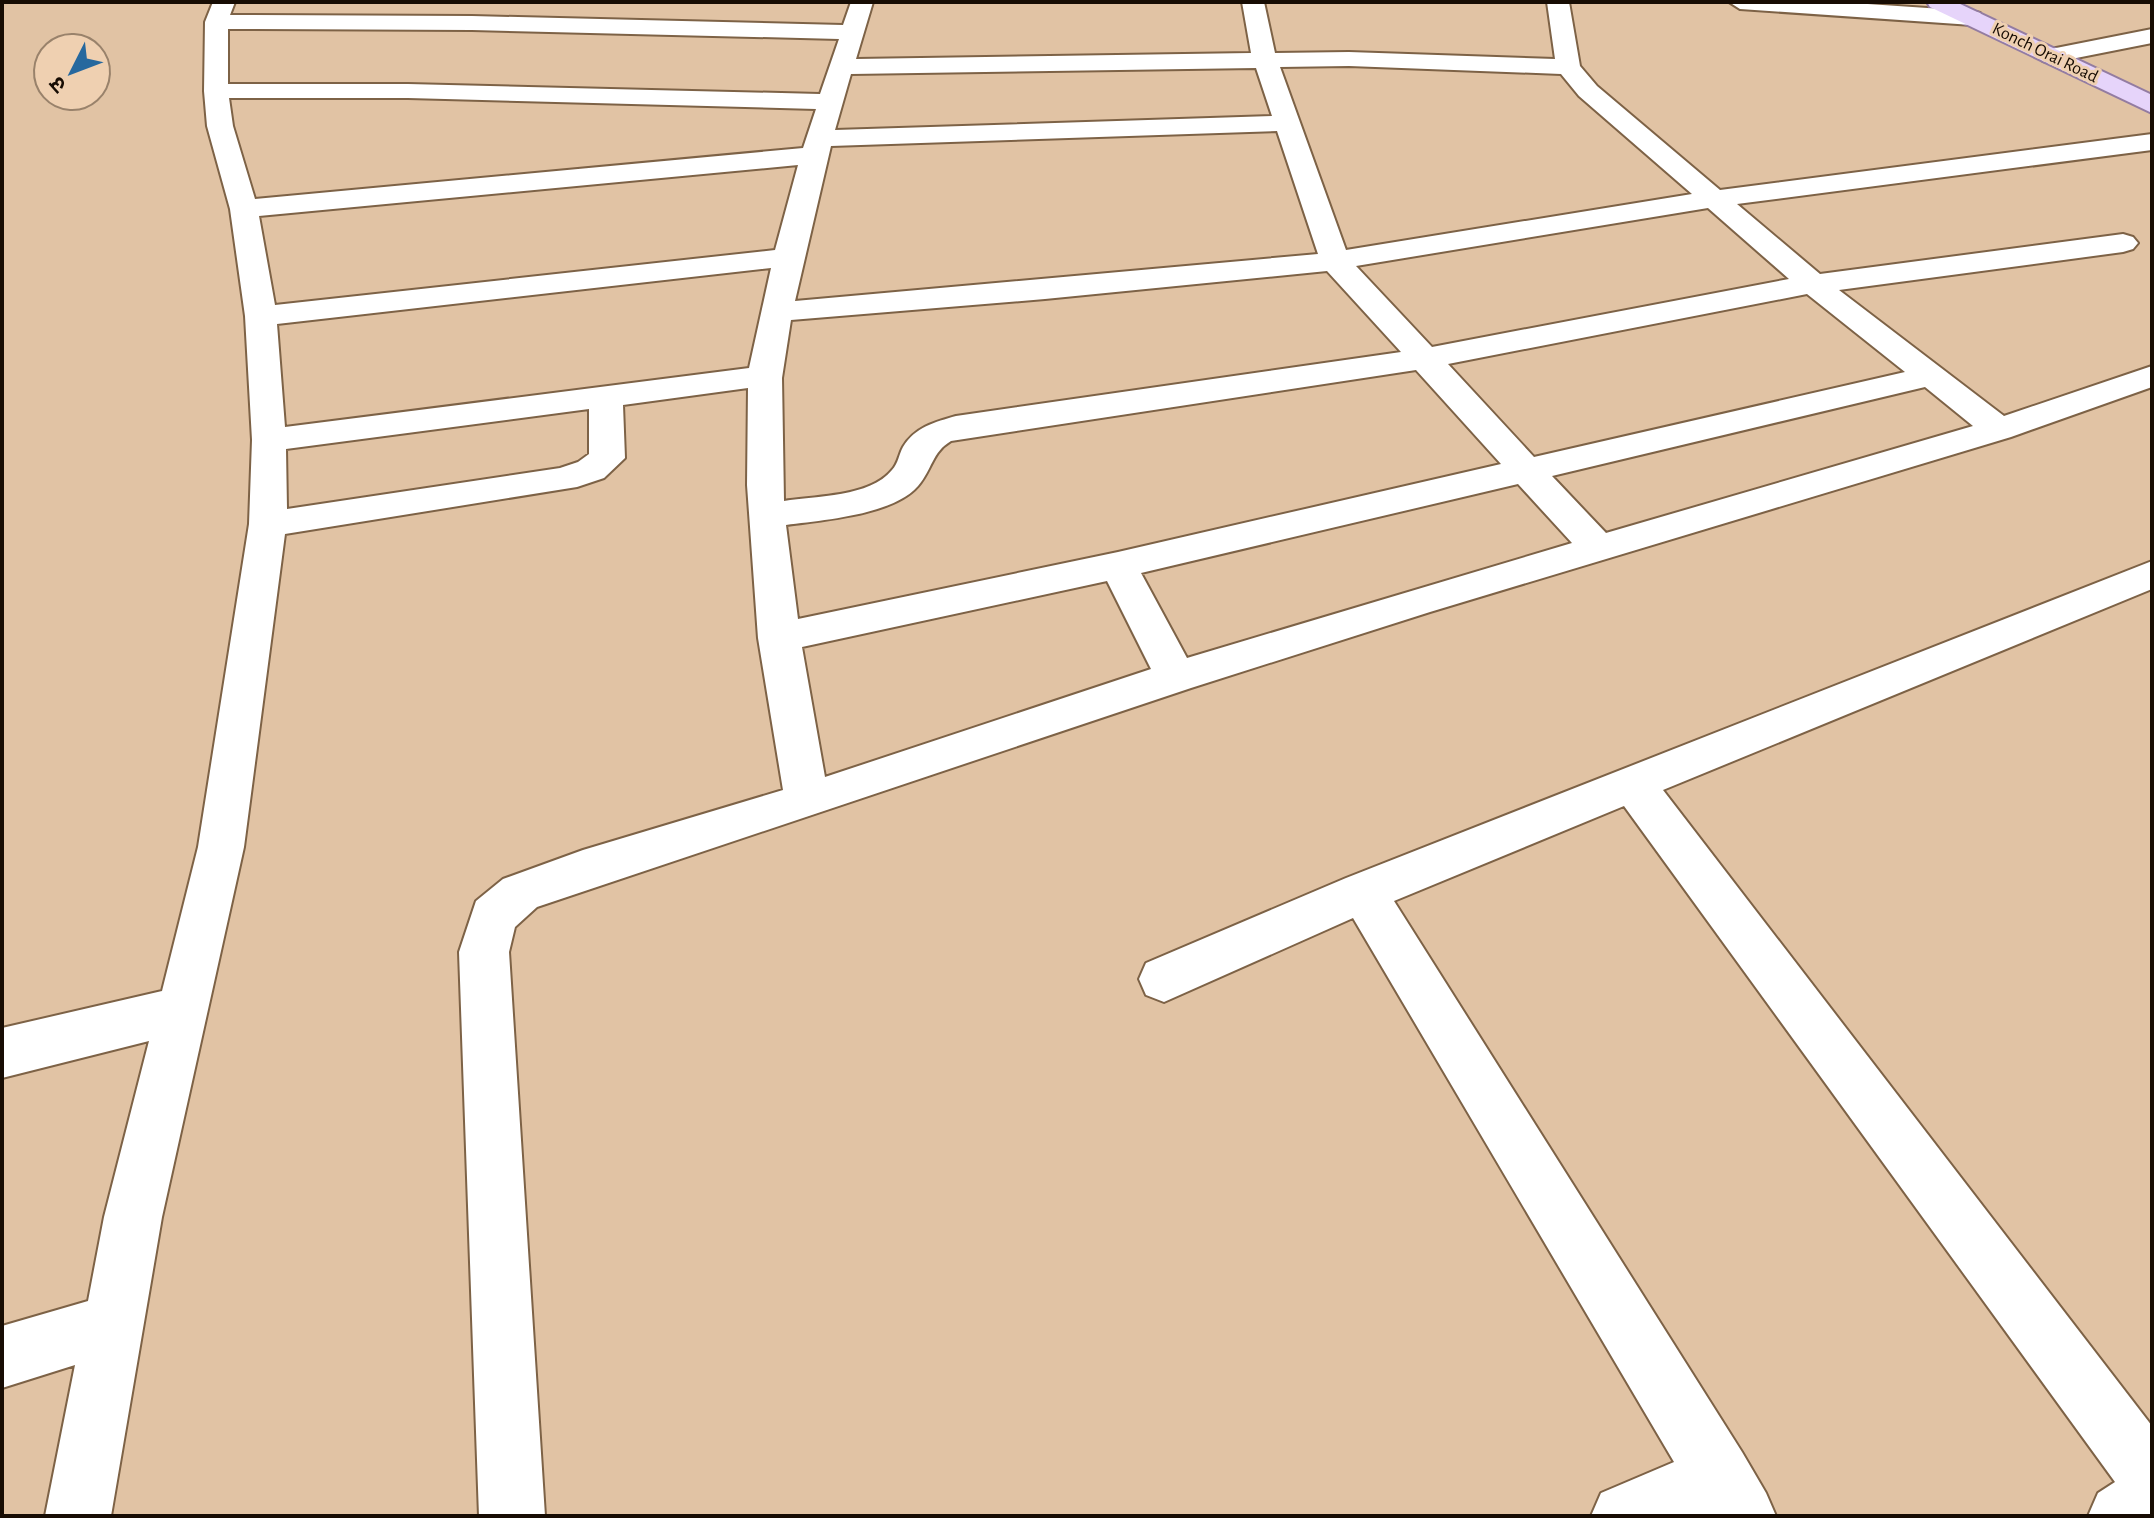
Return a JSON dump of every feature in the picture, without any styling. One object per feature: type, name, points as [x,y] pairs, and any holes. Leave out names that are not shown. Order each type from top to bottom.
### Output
[{"type":"main road","name":"Konch Orai Road","points":[[1938,2],[2152,105]]},
{"type":"street","points":[[451,45],[490,2]]},
{"type":"street","points":[[1253,2],[1265,60],[1335,261],[1598,548]]},
{"type":"street","points":[[1558,2],[1568,67],[1588,91],[1813,284],[1999,429]]},
{"type":"street","points":[[1740,2],[1972,18]]},
{"type":"street","points":[[78,1516],[133,1217],[221,847],[268,524],[269,440],[261,316],[244,209],[220,126],[216,91],[220,12],[472,23],[857,17],[829,102],[788,257],[765,376],[767,516],[778,638],[807,801]]},
{"type":"street","points":[[2051,56],[2152,36]]},
{"type":"street","points":[[840,67],[1265,60],[1432,60],[1568,67]]},
{"type":"street","points":[[408,91],[429,68]]},
{"type":"street","points":[[216,91],[408,91],[829,102]]},
{"type":"street","points":[[244,209],[817,146],[1288,123]]},
{"type":"street","points":[[777,312],[1045,290],[1335,261],[1713,199],[2152,142]]},
{"type":"street","points":[[767,516],[867,497],[892,488],[909,475],[918,449],[926,438],[956,427],[1422,359],[1813,284],[2123,243]]},
{"type":"street","points":[[261,316],[788,257]]},
{"type":"street","points":[[269,440],[765,376]]},
{"type":"street","points":[[778,638],[1118,565],[1931,376]]},
{"type":"street","points":[[512,1516],[484,952],[493,916],[520,893],[1176,677],[1999,429],[2152,376]]},
{"type":"street","points":[[268,524],[564,479],[591,470],[607,458],[606,396]]},
{"type":"street","points":[[1118,565],[1176,677]]},
{"type":"street","points":[[1164,979],[1363,892],[2152,574]]},
{"type":"street","points":[[1632,783],[2152,1479]]},
{"type":"street","points":[[1363,892],[1731,1496],[1624,1516]]},
{"type":"street","points":[[2,1053],[183,1009]]},
{"type":"street","points":[[2,1357],[113,1323]]},
{"type":"street","points":[[2121,1516],[2152,1495]]}]
